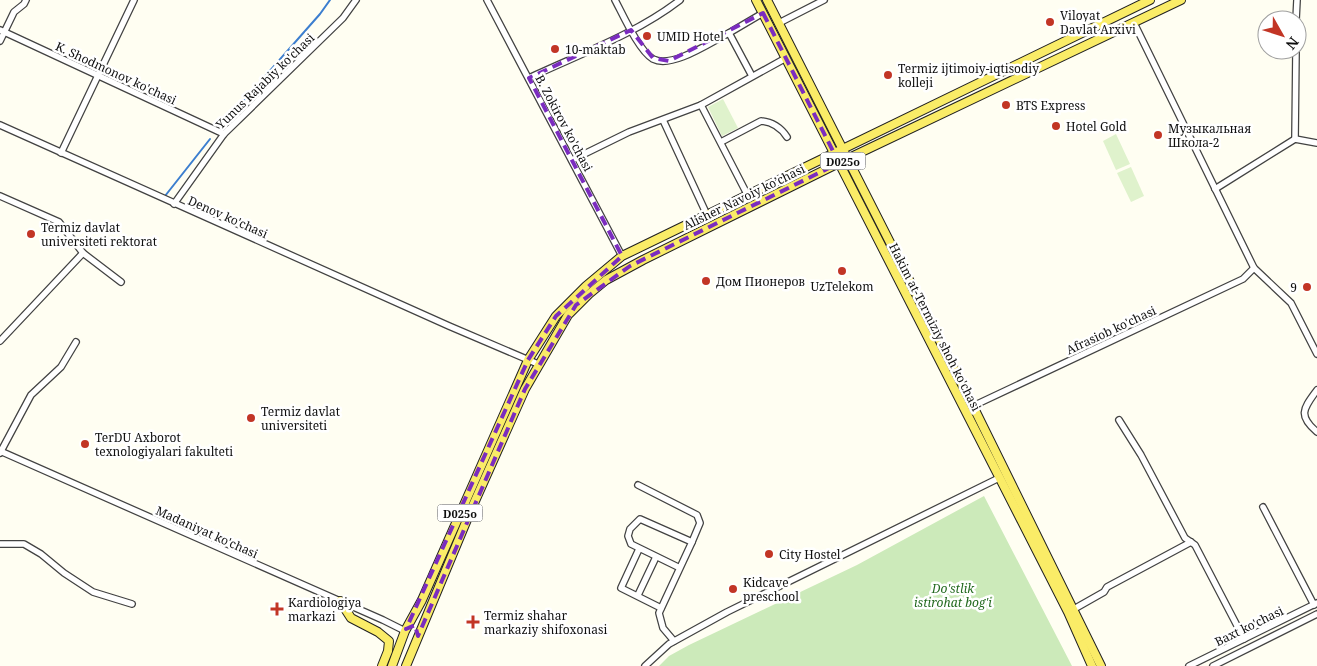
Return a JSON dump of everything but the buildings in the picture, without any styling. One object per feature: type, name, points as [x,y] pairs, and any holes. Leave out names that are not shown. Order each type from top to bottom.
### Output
[{"type":"main road","name":"Hakim at-Termiziy shoh ko'chasi","points":[[756,0],[1068,612],[1092,666]]},
{"type":"main road","name":"Hakim at-Termiziy shoh ko'chasi","points":[[768,0],[902,269],[973,406],[1101,666]]},
{"type":"main road","name":"Alisher Navoiy ko’chasi","points":[[528,360],[556,316],[586,286],[622,256],[1150,0]]},
{"type":"main road","name":"Alisher Navoiy ko’chasi","points":[[538,364],[568,314],[582,299],[606,280],[630,266],[848,158],[1181,0]]},
{"type":"main road","points":[[987,79],[993,90]]},
{"type":"main road","name":"D025o","points":[[392,666],[406,630],[422,600],[528,360]]},
{"type":"main road","name":"D025o","points":[[406,666],[471,510],[538,364]]},
{"type":"main road","points":[[340,601],[351,618],[378,632],[389,642],[388,651],[382,666]]},
{"type":"main road","points":[[406,630],[409,628],[415,629],[418,636]]},
{"type":"street","points":[[0,41],[2,31],[14,12],[26,0]]},
{"type":"street","points":[[61,152],[134,0]]},
{"type":"street","name":"Yunus Rajabiy ko'chasi","points":[[174,204],[224,134],[343,18],[356,0]]},
{"type":"street","name":"B. Zokirov ko'chasi","points":[[487,0],[622,256]]},
{"type":"street","points":[[615,0],[631,30],[648,54],[660,61],[669,61],[686,56],[763,13]]},
{"type":"street","points":[[529,78],[631,30],[667,10],[680,0]]},
{"type":"street","points":[[779,23],[824,0]]},
{"type":"street","points":[[1134,23],[1254,268],[1291,303],[1317,354]]},
{"type":"street","name":"K. Shodmonov ko'chasi","points":[[2,31],[224,134]]},
{"type":"street","points":[[729,33],[752,76]]},
{"type":"street","points":[[572,160],[629,132],[701,105],[786,58]]},
{"type":"street","points":[[1295,139],[1296,60]]},
{"type":"street","points":[[701,105],[748,194]]},
{"type":"street","points":[[663,120],[707,215]]},
{"type":"street","points":[[721,142],[761,121],[781,129],[787,137]]},
{"type":"street","name":"Denov ko'chasi","points":[[0,125],[174,204],[538,364]]},
{"type":"street","points":[[1215,189],[1295,139],[1317,143]]},
{"type":"street","points":[[0,196],[59,222],[83,253],[121,282]]},
{"type":"street","points":[[0,341],[83,253]]},
{"type":"street","name":"Afrasiob ko'chasi","points":[[973,406],[1243,279],[1254,268]]},
{"type":"street","points":[[0,452],[30,395],[61,367],[76,342]]},
{"type":"street","points":[[1317,390],[1305,407],[1304,416],[1308,424],[1317,432]]},
{"type":"street","points":[[1119,420],[1141,455],[1185,538],[1196,545],[1244,639]]},
{"type":"street","name":"Madaniyat ko'chasi","points":[[0,452],[406,630]]},
{"type":"street","points":[[644,666],[669,644],[727,612],[999,478]]},
{"type":"street","points":[[638,485],[697,515],[700,523],[659,613],[663,628],[674,641]]},
{"type":"street","points":[[1263,507],[1316,604]]},
{"type":"street","points":[[680,568],[631,544],[628,536],[630,529],[640,519],[692,542]]},
{"type":"street","points":[[1074,609],[1104,592],[1107,587],[1191,542]]},
{"type":"street","points":[[0,544],[24,544],[93,592],[132,604]]},
{"type":"street","points":[[639,549],[621,588],[661,608]]},
{"type":"street","points":[[638,596],[656,557]]},
{"type":"street","name":"Baxt ko'chasi","points":[[1189,666],[1316,604]]},
{"type":"street","name":"Baxt ko'chasi","points":[[1213,666],[1317,614]]},
{"type":"street","points":[[1256,633],[1261,642]]},
{"type":"highlighted area","points":[[763,13],[839,163],[630,266],[576,305],[525,389],[418,636],[415,625],[406,629],[528,360],[556,316],[622,256],[529,78],[631,30],[653,58],[669,61]]},
{"type":"green space","points":[[723,99],[738,128],[722,136],[708,107]]},
{"type":"green space","points":[[1116,134],[1130,164],[1116,170],[1103,141]]},
{"type":"green space","points":[[1131,167],[1144,196],[1131,202],[1117,173]]},
{"type":"green space","name":"Do'stlik istirohat bog'i","points":[[984,496],[1072,666],[659,666],[669,656],[689,645],[857,565]]},
{"type":"waterway","points":[[222,125],[320,14],[330,0]]},
{"type":"waterway","points":[[165,196],[210,139]]},
{"type":"place","name":"Viloyat Davlat Arxivi","points":[[1050,22]]},
{"type":"place","name":"UMID Hotel","points":[[647,36]]},
{"type":"place","name":"10-maktab","points":[[555,49]]},
{"type":"place","name":"Termiz ijtimoiy-iqtisodiy kolleji","points":[[888,75]]},
{"type":"place","name":"BTS Express","points":[[1006,105]]},
{"type":"place","name":"Hotel Gold","points":[[1056,126]]},
{"type":"place","name":"Музыкальная Школа-2","points":[[1158,135]]},
{"type":"place","name":"Termiz davlat universiteti rektorat","points":[[31,234]]},
{"type":"place","name":"UzTelekom","points":[[842,271]]},
{"type":"place","name":"Дом Пионеров","points":[[706,281]]},
{"type":"place","name":"9","points":[[1307,287]]},
{"type":"place","name":"Termiz davlat universiteti","points":[[251,418]]},
{"type":"place","name":"TerDU Axborot texnologiyalari fakulteti","points":[[85,444]]},
{"type":"place","name":"City Hostel","points":[[769,554]]},
{"type":"place","name":"Kidcave preschool","points":[[733,589]]},
{"type":"place","name":"Kardiologiya markazi","points":[[277,609]]},
{"type":"place","name":"Termiz shahar markaziy shifoxonasi","points":[[473,622]]}]
